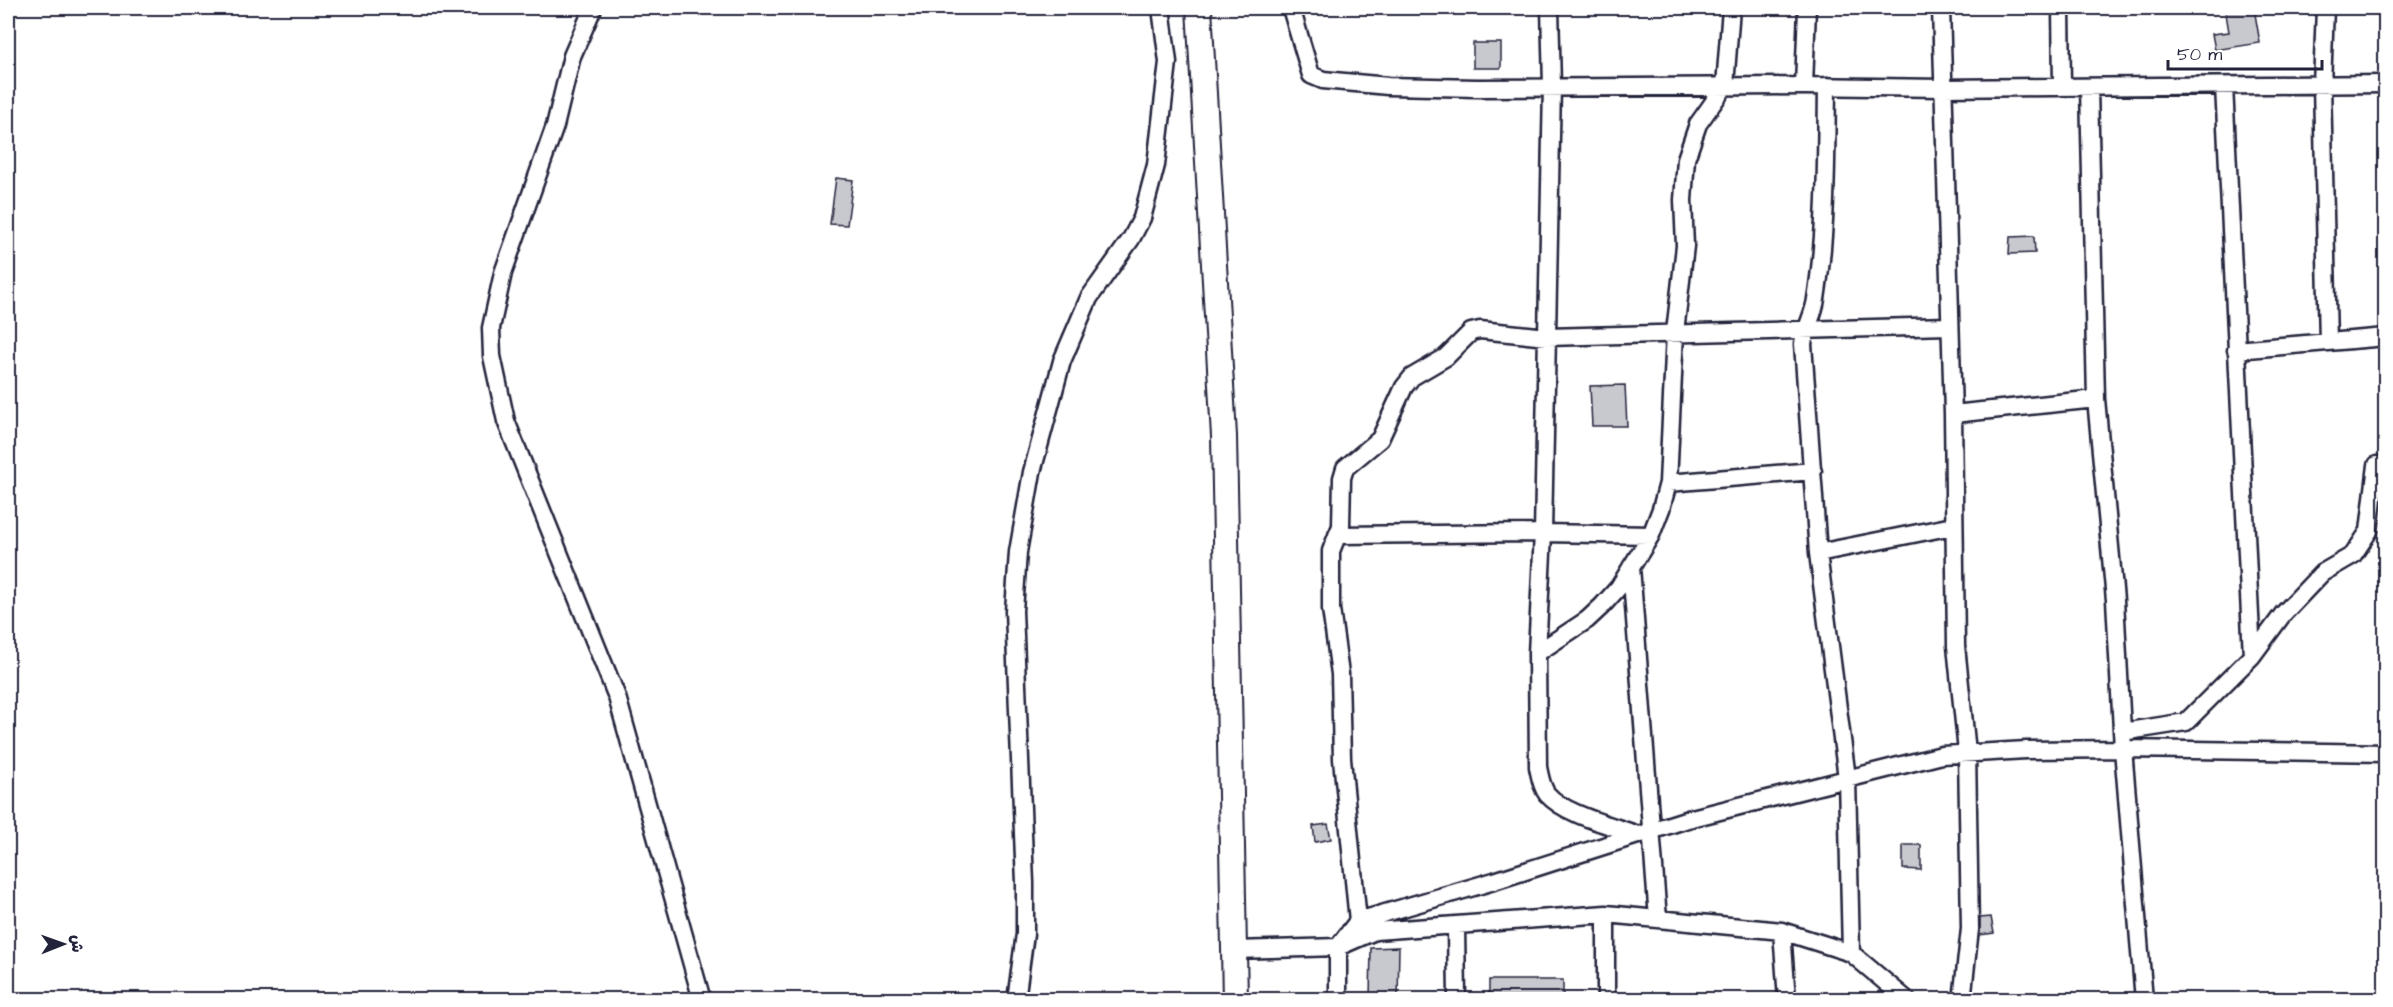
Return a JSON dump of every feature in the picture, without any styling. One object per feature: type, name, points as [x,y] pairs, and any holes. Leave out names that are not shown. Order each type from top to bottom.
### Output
[{"type":"main road","points":[[1199,8],[1224,436],[1235,999]]},
{"type":"street","points":[[593,8],[572,56],[555,126],[503,273],[491,328],[492,356],[506,421],[617,697],[702,999]]},
{"type":"street","points":[[1016,999],[1025,934],[1014,611],[1018,552],[1032,472],[1062,361],[1089,298],[1131,239],[1142,218],[1156,165],[1168,62],[1161,8]]},
{"type":"street","points":[[1291,8],[1311,75],[1323,80],[1388,86],[1942,88],[2385,84]]},
{"type":"street","points":[[1550,8],[1552,86],[1543,533],[1538,653],[1538,767],[1541,784],[1546,793],[1561,807],[1645,832]]},
{"type":"street","points":[[1538,653],[1587,620],[1602,606],[1618,586],[1651,535],[1661,509],[1668,483],[1675,332],[1685,246],[1683,200],[1686,159],[1698,124],[1725,86],[1731,8]]},
{"type":"street","points":[[1804,86],[1806,8]]},
{"type":"street","points":[[1941,8],[1953,414],[1956,646],[1967,752],[1970,929],[1962,999]]},
{"type":"street","points":[[2061,8],[2062,87]]},
{"type":"street","points":[[2325,8],[2322,85],[2328,342]]},
{"type":"street","points":[[1827,86],[1824,208],[1816,301],[1805,331],[1803,344],[1818,553],[1847,778],[1851,953]]},
{"type":"street","points":[[2224,86],[2252,656]]},
{"type":"street","points":[[2089,87],[2096,399],[2115,600],[2123,749],[2144,999]]},
{"type":"street","points":[[1358,921],[1342,759],[1340,674],[1331,609],[1331,551],[1341,526],[1342,478],[1345,468],[1380,439],[1404,387],[1412,377],[1446,357],[1471,332],[1480,330],[1547,337],[1949,326]]},
{"type":"street","points":[[2236,350],[2385,337]]},
{"type":"street","points":[[1953,414],[2096,399]]},
{"type":"street","points":[[2122,732],[2186,722],[2252,656],[2283,614],[2322,573],[2354,555],[2370,531],[2377,465],[2385,464]]},
{"type":"street","points":[[1668,483],[1813,471]]},
{"type":"street","points":[[1818,553],[1953,526]]},
{"type":"street","points":[[1337,535],[1543,533],[1651,535]]},
{"type":"street","points":[[1630,567],[1645,832],[1658,919]]},
{"type":"street","points":[[1338,999],[1338,947],[1358,921],[1494,881],[1645,832],[1942,755],[1967,752],[2123,749],[2385,753]]},
{"type":"street","points":[[1233,950],[1338,947],[1376,932],[1606,914],[1782,931],[1851,953],[1907,999]]},
{"type":"street","points":[[1606,914],[1606,999]]},
{"type":"street","points":[[1455,926],[1457,999]]},
{"type":"street","points":[[1782,931],[1787,999]]},
{"type":"building","points":[[2225,8],[2254,8],[2260,43],[2215,50],[2212,34],[2229,32]]},
{"type":"building","points":[[1473,43],[1501,43],[1501,68],[1473,68]]},
{"type":"building","points":[[836,178],[853,180],[847,225],[830,224]]},
{"type":"building","points":[[2034,236],[2035,253],[2009,254],[2010,237]]},
{"type":"building","points":[[1625,385],[1627,426],[1592,426],[1590,386]]},
{"type":"building","points":[[1328,824],[1331,839],[1315,842],[1313,826]]},
{"type":"building","points":[[1903,845],[1921,845],[1921,870],[1903,869]]},
{"type":"building","points":[[1991,917],[1994,933],[1980,935],[1980,918]]},
{"type":"building","points":[[1399,947],[1398,999],[1370,999],[1371,948]]},
{"type":"building","points":[[1489,980],[1563,980],[1563,999],[1489,999]]}]
